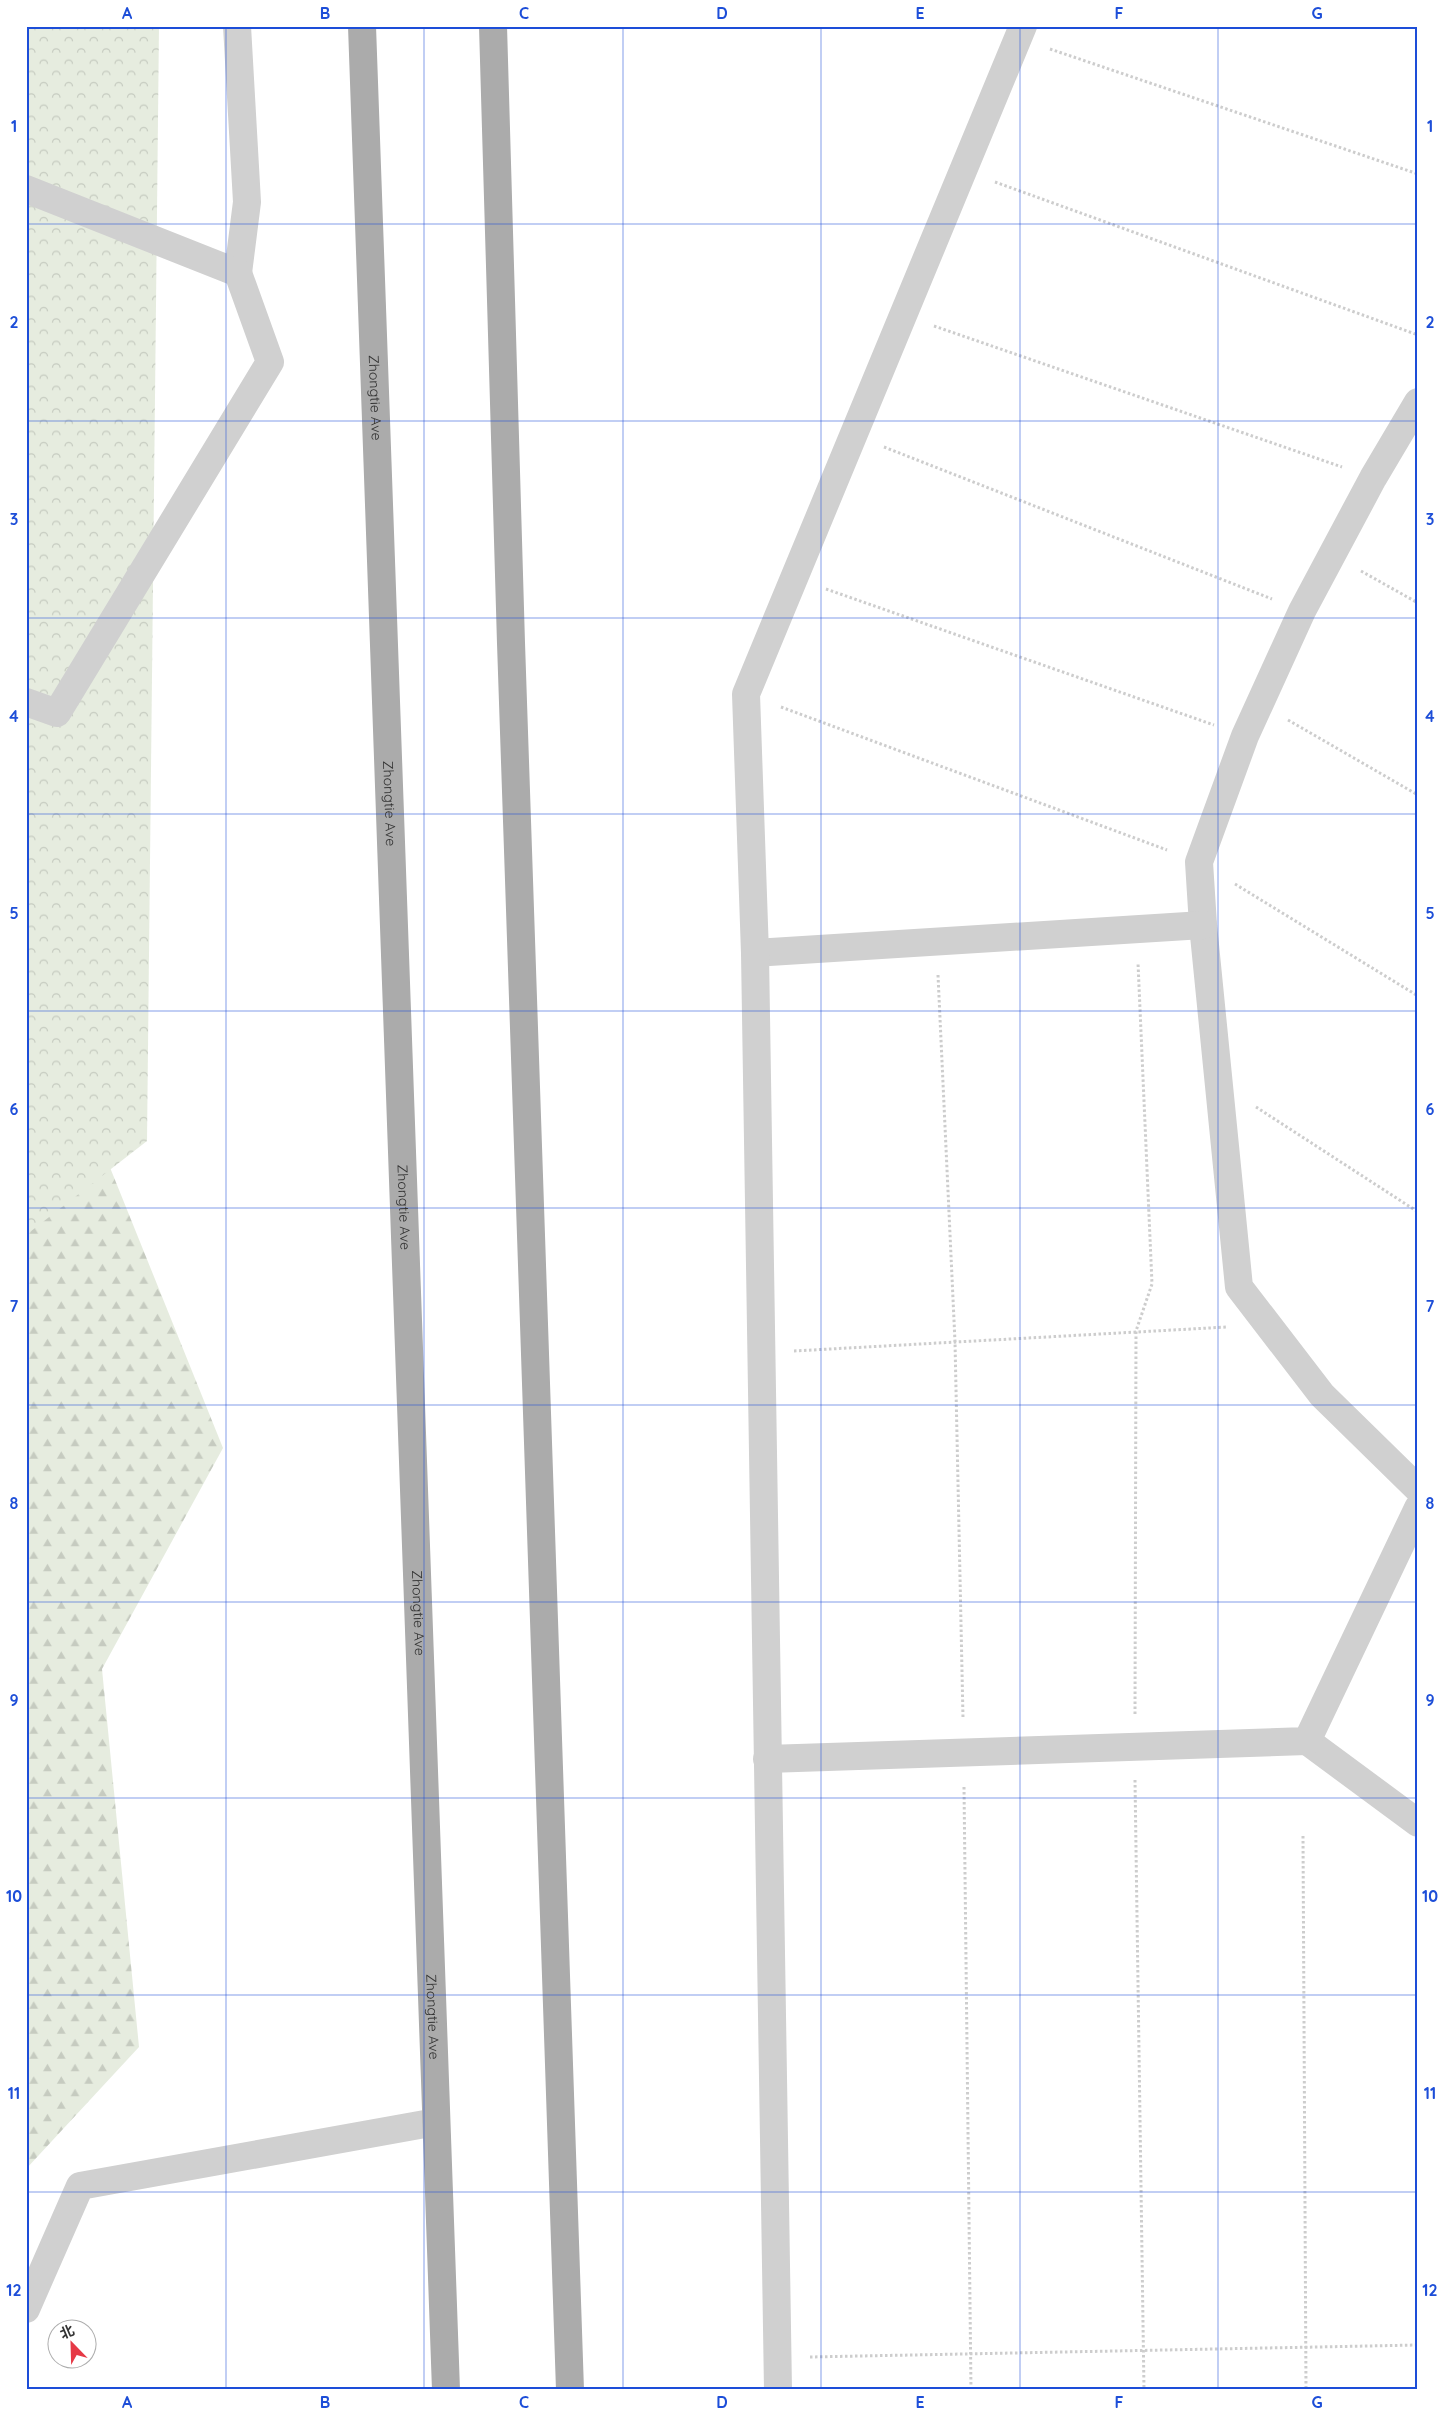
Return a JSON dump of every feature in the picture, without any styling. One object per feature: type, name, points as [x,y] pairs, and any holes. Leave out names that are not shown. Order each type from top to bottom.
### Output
[{"type":"main road","name":"Zhongtie Ave","points":[[362,26],[446,2390]]},
{"type":"main road","points":[[493,26],[511,653],[570,2390]]},
{"type":"street","points":[[26,702],[57,713],[270,362],[238,273],[247,202],[237,26]]},
{"type":"street","points":[[778,2390],[755,953],[746,694],[1021,32]]},
{"type":"street","points":[[26,189],[238,273]]},
{"type":"street","points":[[1418,402],[1373,478],[1302,611],[1245,736],[1199,862],[1203,924],[1239,1287],[1322,1394],[1418,1489]]},
{"type":"street","points":[[755,953],[1203,924]]},
{"type":"street","points":[[1308,1741],[1418,1508]]},
{"type":"street","points":[[767,1759],[1308,1741],[1418,1823]]},
{"type":"street","points":[[26,2309],[80,2186],[436,2122]]},
{"type":"path","points":[[1021,32],[1418,174]]},
{"type":"path","points":[[964,170],[1418,335]]},
{"type":"path","points":[[903,315],[1373,478]]},
{"type":"path","points":[[853,435],[1302,611]]},
{"type":"path","points":[[1332,554],[1418,603]]},
{"type":"path","points":[[794,578],[1245,736]]},
{"type":"path","points":[[746,694],[1199,862],[1418,996]]},
{"type":"path","points":[[1260,704],[1418,794]]},
{"type":"path","points":[[1136,929],[1152,1284],[1136,1331],[1134,1747],[1145,2351],[1144,2390]]},
{"type":"path","points":[[936,942],[955,1342],[964,1753],[971,2390]]},
{"type":"path","points":[[1218,1082],[1418,1212]]},
{"type":"path","points":[[760,1352],[1268,1324]]},
{"type":"path","points":[[1303,1836],[1306,2390]]},
{"type":"path","points":[[777,2357],[1418,2345]]},
{"type":"green space","points":[[26,26],[159,26],[147,1141],[26,1235]]},
{"type":"green space","points":[[26,1084],[82,1098],[223,1448],[102,1669],[139,2047],[26,2169]]}]
